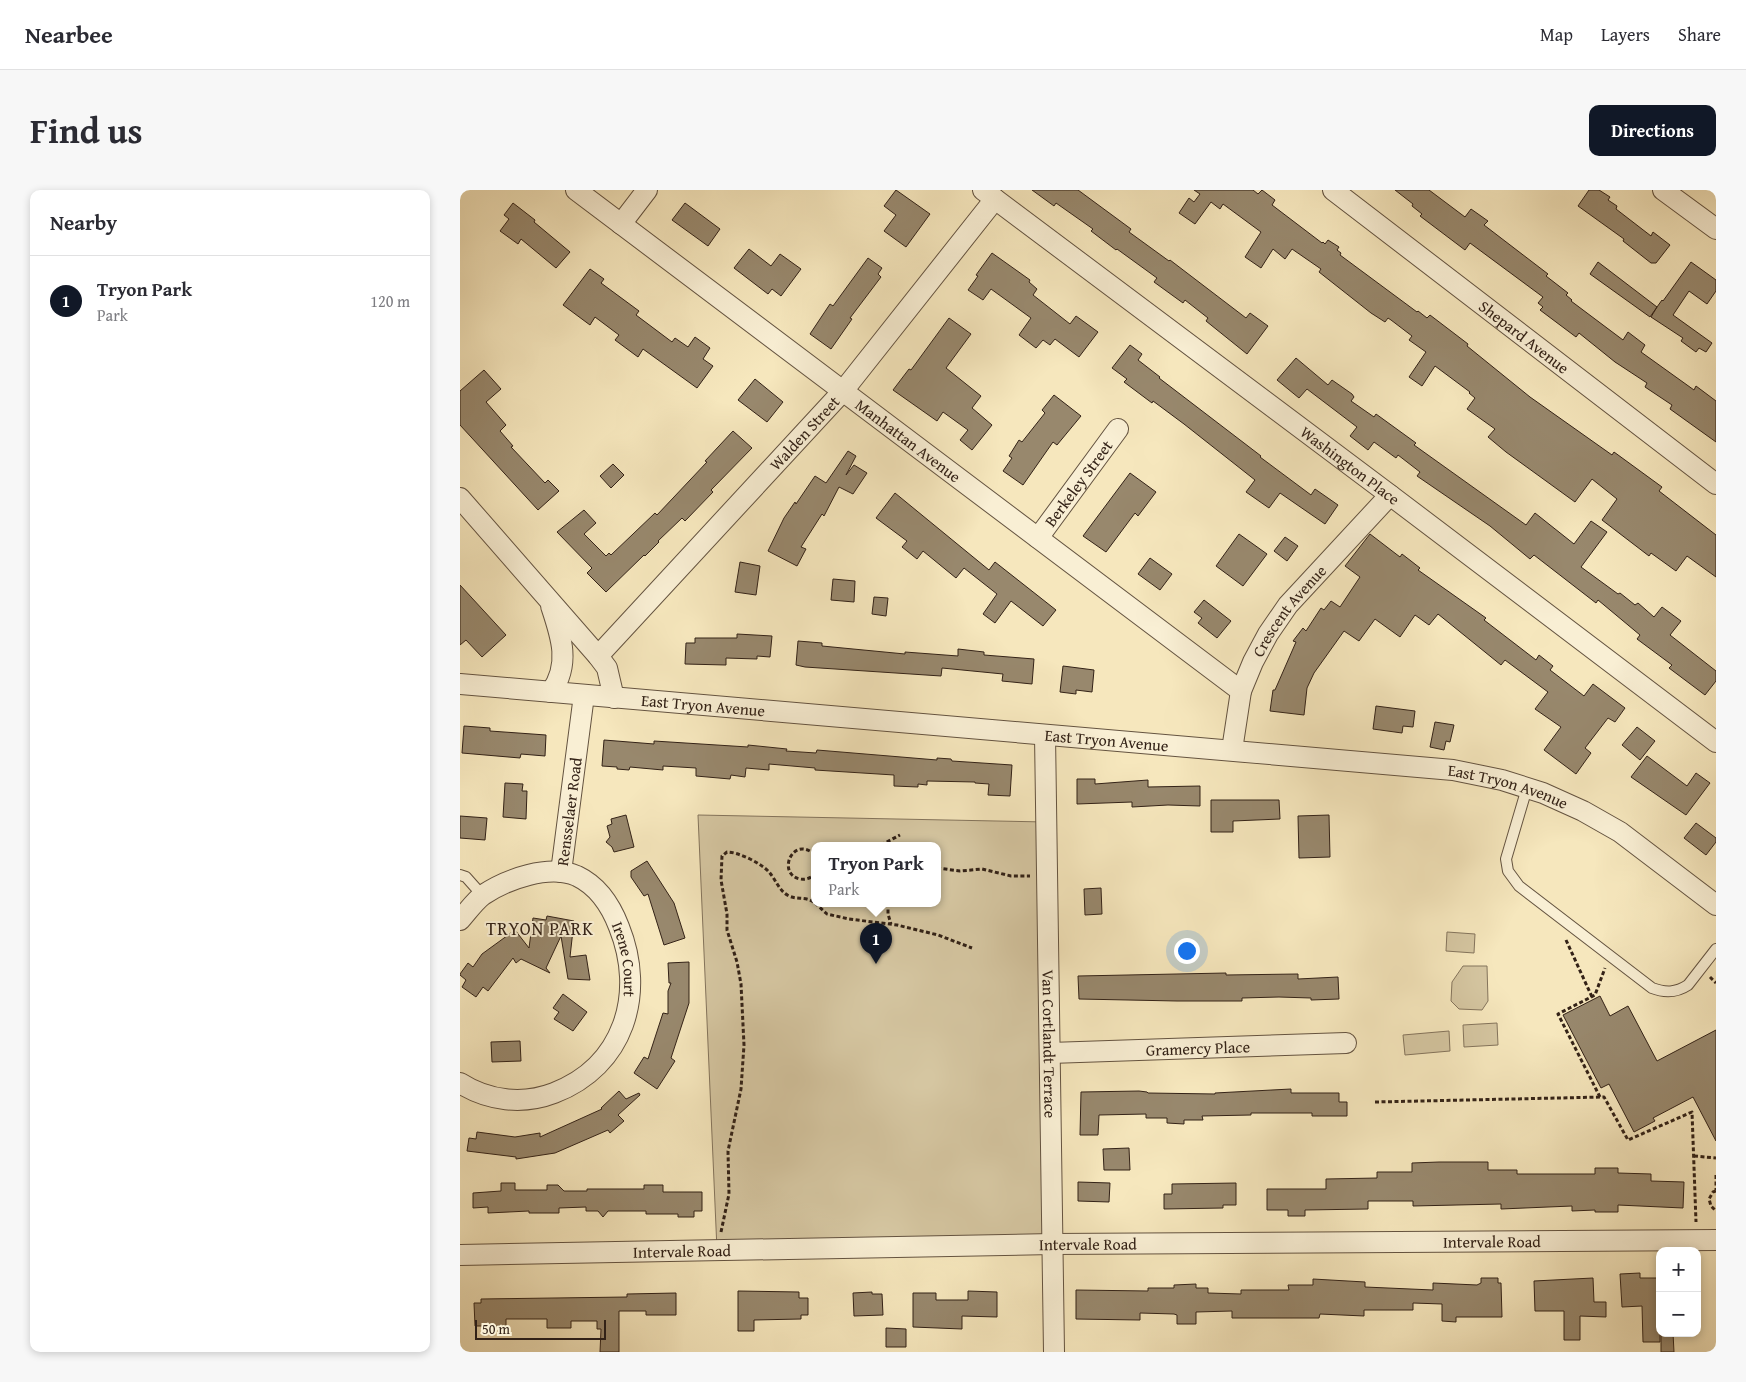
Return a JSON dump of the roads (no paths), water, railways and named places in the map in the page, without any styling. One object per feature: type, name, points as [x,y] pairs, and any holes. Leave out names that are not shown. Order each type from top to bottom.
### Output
[{"type":"street","name":"Manhattan Avenue","points":[[576,190],[1241,691]]},
{"type":"street","points":[[621,224],[647,190]]},
{"type":"street","name":"Shepard Avenue","points":[[1333,190],[1716,484]]},
{"type":"street","points":[[1663,190],[1716,229]]},
{"type":"street","name":"Walden Street","points":[[598,656],[843,391],[989,194]]},
{"type":"street","name":"Washington Place","points":[[989,194],[1716,742]]},
{"type":"street","name":"Berkeley Street","points":[[1038,538],[1118,429]]},
{"type":"street","name":"Crescent Avenue","points":[[1232,750],[1241,691],[1253,662],[1268,634],[1288,605],[1390,495]]},
{"type":"street","points":[[460,498],[598,656],[607,668],[614,698]]},
{"type":"street","points":[[549,600],[560,634],[563,651],[560,678],[551,692]]},
{"type":"street","name":"East Tryon Avenue","points":[[460,684],[1453,770],[1502,780],[1543,793],[1583,811],[1620,832],[1716,905]]},
{"type":"street","name":"Rensselaer Road","points":[[460,920],[482,895],[509,882],[533,874],[549,871],[561,872],[584,695]]},
{"type":"street","name":"Van Cortlandt Terrace","points":[[1045,734],[1054,1352]]},
{"type":"street","name":"Irene Court","points":[[460,1083],[485,1095],[507,1100],[527,1100],[547,1096],[567,1088],[588,1074],[606,1057],[619,1036],[627,1015],[631,992],[631,973],[625,941],[615,917],[602,896],[590,884],[576,876],[561,872]]},
{"type":"street","name":"Gramercy Place","points":[[1050,1053],[1346,1043]]},
{"type":"street","name":"Intervale Road","points":[[460,1255],[1052,1244],[1706,1240]]},
{"type":"lane","points":[[1527,788],[1506,859],[1506,866],[1519,886],[1652,988],[1665,992],[1677,991],[1688,984],[1716,949]]},
{"type":"lane","points":[[460,875],[466,877],[482,895]]},
{"type":"place","name":"Tryon Park","points":[[876,964]]},
{"type":"district","name":"TRYON PARK","points":[[540,929]]}]
